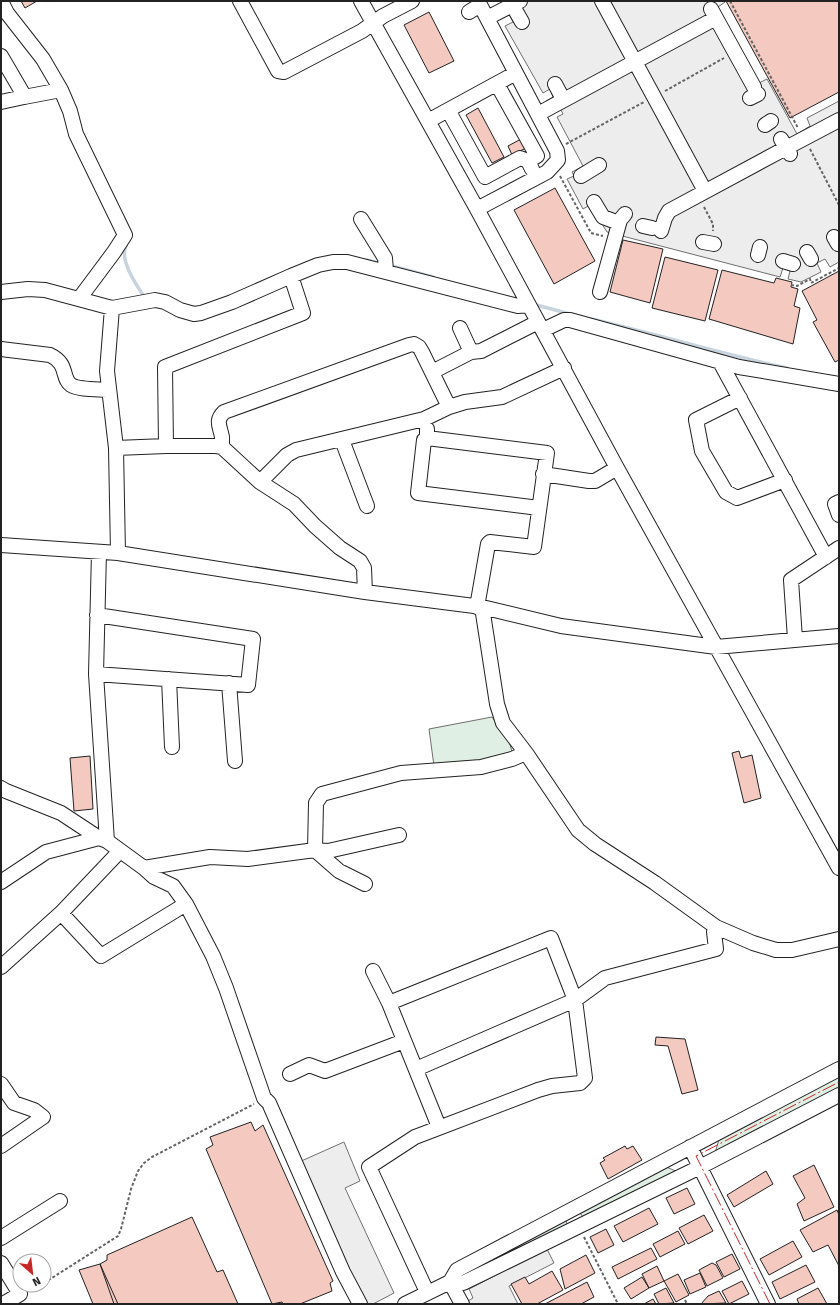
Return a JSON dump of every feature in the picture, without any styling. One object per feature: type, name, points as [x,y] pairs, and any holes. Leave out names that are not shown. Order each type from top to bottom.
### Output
[{"type":"street","points":[[1,1],[7,13],[43,59],[61,90],[70,111],[76,134],[125,235],[80,299]]},
{"type":"street","points":[[240,1],[278,71],[284,72],[362,31],[373,23],[412,1]]},
{"type":"street","points":[[361,1],[477,209],[617,468],[839,868]]},
{"type":"street","points":[[602,1],[705,191]]},
{"type":"street","points":[[487,18],[514,2],[522,22]]},
{"type":"street","points":[[476,6],[487,18],[558,151],[558,160],[547,172],[477,209]]},
{"type":"street","points":[[538,114],[635,60],[714,13],[723,40],[739,70],[754,93]]},
{"type":"street","points":[[1,56],[24,97]]},
{"type":"street","points":[[428,121],[453,104],[493,82],[516,73]]},
{"type":"street","points":[[493,82],[536,156],[528,161]]},
{"type":"street","points":[[555,84],[563,99]]},
{"type":"street","points":[[1,102],[61,90]]},
{"type":"street","points":[[453,104],[485,177],[520,158],[528,161],[537,177]]},
{"type":"street","points":[[652,229],[665,218],[669,211],[705,191],[734,180],[761,166],[786,147],[804,138],[822,133],[839,120]]},
{"type":"street","points":[[581,176],[599,165]]},
{"type":"street","points":[[594,202],[603,217],[623,216],[615,238],[600,292]]},
{"type":"street","points":[[361,219],[385,258],[386,271]]},
{"type":"street","points":[[1,292],[28,289],[45,290],[112,308],[155,300],[165,302],[194,314],[232,302],[318,265],[333,262],[347,262],[518,306],[528,305]]},
{"type":"street","points":[[166,446],[165,367],[303,313],[291,276]]},
{"type":"street","points":[[112,308],[107,371],[116,448],[118,553]]},
{"type":"street","points":[[432,372],[470,352],[481,351],[541,326],[564,320],[570,320],[739,367],[839,384]]},
{"type":"street","points":[[460,328],[470,352]]},
{"type":"street","points":[[222,447],[222,437],[218,425],[224,412],[408,345],[414,344],[419,347],[448,407]]},
{"type":"street","points":[[1,349],[50,355],[55,357],[62,364],[67,381],[70,385],[89,389],[109,390]]},
{"type":"street","points":[[720,362],[826,557]]},
{"type":"street","points":[[260,482],[282,459],[292,452],[424,419],[448,407],[465,402],[502,397],[564,368]]},
{"type":"street","points":[[740,398],[696,420],[702,450],[726,492],[738,498],[785,480]]},
{"type":"street","points":[[424,419],[427,422],[427,438],[424,440],[418,493],[539,508]]},
{"type":"street","points":[[427,438],[546,453],[534,547],[490,542],[488,544],[479,607],[496,704],[503,723],[526,753],[578,830],[595,844],[655,883],[716,927],[753,943],[776,950],[792,950],[839,939]]},
{"type":"street","points":[[342,440],[367,506]]},
{"type":"street","points":[[116,448],[166,446],[222,447],[260,482],[294,504],[315,526],[340,548],[360,561],[364,568],[365,592]]},
{"type":"street","points":[[543,474],[595,481],[617,468]]},
{"type":"street","points":[[839,502],[835,504],[839,515]]},
{"type":"street","points":[[1,545],[118,553],[365,592],[479,607],[561,626],[716,647],[839,636]]},
{"type":"street","points":[[796,639],[791,580],[839,548]]},
{"type":"street","points":[[99,552],[96,674],[103,840]]},
{"type":"street","points":[[96,674],[248,685],[253,639],[98,614]]},
{"type":"street","points":[[169,679],[172,747]]},
{"type":"street","points":[[229,683],[236,762]]},
{"type":"street","points":[[315,850],[316,803],[322,794],[401,773],[481,767],[512,759],[526,753]]},
{"type":"street","points":[[1,788],[61,813],[120,851],[154,877],[173,886],[186,904],[213,956],[226,988],[264,1098],[269,1103],[343,1272],[360,1304]]},
{"type":"street","points":[[144,868],[210,857],[248,859],[315,850],[328,851],[399,834]]},
{"type":"street","points":[[1,882],[46,852],[103,840]]},
{"type":"street","points":[[315,850],[339,871],[365,884]]},
{"type":"street","points":[[1,967],[61,913],[120,851]]},
{"type":"street","points":[[61,913],[101,956],[186,904]]},
{"type":"street","points":[[416,1069],[575,1000],[605,978],[716,949],[714,932],[716,927]]},
{"type":"street","points":[[389,1003],[551,938],[575,1000],[585,1078],[580,1083],[552,1086],[538,1090],[439,1127],[415,1137],[369,1167],[427,1292]]},
{"type":"street","points":[[373,972],[389,1003],[439,1127]]},
{"type":"street","points":[[290,1074],[309,1065],[325,1071],[404,1041]]},
{"type":"street","points":[[450,1282],[457,1270],[839,1069]]},
{"type":"street","points":[[1,1084],[14,1103],[34,1110],[43,1117],[1,1146]]},
{"type":"street","points":[[406,1304],[427,1292],[450,1282],[463,1283],[700,1167],[839,1095]]},
{"type":"street","points":[[690,1147],[768,1304]]},
{"type":"street","points":[[1,1238],[60,1201]]},
{"type":"street","points":[[1,1263],[20,1294],[4,1304]]},
{"type":"street","points":[[450,1282],[462,1304]]},
{"type":"path","points":[[730,1],[839,205]]},
{"type":"path","points":[[559,175],[591,233],[615,238]]},
{"type":"path","points":[[791,285],[797,286],[810,279],[811,282],[839,268]]},
{"type":"path","points":[[52,1278],[118,1236],[131,1189],[138,1171],[144,1163],[152,1157],[264,1098]]},
{"type":"path","points":[[578,1227],[618,1304]]},
{"type":"path","points":[[685,1300],[687,1304]]},
{"type":"green space","points":[[492,717],[509,741],[513,755],[504,759],[434,766],[429,729]]},
{"type":"green space","points":[[839,1074],[839,1090],[715,1153],[720,1136]]},
{"type":"green space","points":[[664,1166],[678,1172],[583,1217],[580,1213]]},
{"type":"green space","points":[[566,1220],[566,1228],[464,1277],[461,1271]]},
{"type":"shaded area","points":[[502,1],[725,1],[718,7],[759,83],[767,79],[797,134],[810,126],[807,118],[839,101],[839,262],[830,267],[825,259],[817,263],[821,272],[801,282],[788,279],[790,271],[783,268],[780,277],[607,232],[590,205],[583,209],[567,179],[574,176],[572,172],[583,166],[557,117],[563,114],[560,108],[553,112],[546,101],[553,97],[550,89],[543,93],[505,26],[513,22]]},
{"type":"shaded area","points":[[344,1142],[360,1181],[345,1188],[394,1293],[373,1304],[364,1304],[299,1162]]},
{"type":"shaded area","points":[[547,1249],[554,1263],[509,1286],[518,1304],[467,1304],[466,1302],[473,1298],[469,1289]]},
{"type":"building","points":[[21,1],[37,1],[25,8]]},
{"type":"building","points":[[726,1],[839,1],[839,92],[790,118]]},
{"type":"building","points":[[429,12],[454,61],[429,73],[404,25]]},
{"type":"building","points":[[478,108],[504,157],[492,163],[466,115]]},
{"type":"building","points":[[521,139],[526,148],[512,155],[508,146]]},
{"type":"building","points":[[555,188],[595,261],[554,284],[514,210]]},
{"type":"building","points":[[623,240],[663,249],[650,303],[610,292]]},
{"type":"building","points":[[665,257],[718,270],[705,321],[652,308]]},
{"type":"building","points":[[722,270],[774,283],[776,278],[792,282],[791,287],[798,289],[794,306],[800,308],[793,344],[709,319]]},
{"type":"building","points":[[839,271],[839,360],[835,362],[813,322],[817,320],[802,291]]},
{"type":"building","points":[[739,751],[741,758],[752,755],[761,798],[744,803],[732,753]]},
{"type":"building","points":[[90,756],[93,809],[74,811],[70,758]]},
{"type":"building","points":[[656,1037],[685,1039],[698,1090],[682,1094],[668,1046],[655,1045]]},
{"type":"building","points":[[251,1122],[255,1131],[263,1125],[333,1281],[330,1283],[332,1291],[300,1304],[283,1304],[282,1302],[272,1304],[206,1149],[213,1145],[210,1137]]},
{"type":"building","points":[[625,1146],[627,1149],[633,1146],[642,1160],[608,1179],[600,1163],[605,1160],[603,1158]]},
{"type":"building","points":[[814,1165],[834,1207],[804,1221],[797,1204],[805,1198],[793,1176]]},
{"type":"building","points":[[766,1171],[773,1184],[734,1207],[727,1195]]},
{"type":"building","points":[[687,1188],[695,1204],[674,1214],[666,1198]]},
{"type":"building","points":[[649,1208],[658,1224],[623,1242],[614,1226]]},
{"type":"building","points":[[837,1210],[839,1215],[839,1266],[828,1245],[813,1252],[800,1230]]},
{"type":"building","points":[[704,1215],[713,1231],[688,1244],[679,1228]]},
{"type":"building","points":[[192,1217],[217,1272],[223,1270],[238,1304],[114,1304],[100,1264],[107,1260],[107,1255]]},
{"type":"building","points":[[606,1229],[614,1245],[598,1253],[590,1237]]},
{"type":"building","points":[[678,1231],[685,1244],[660,1257],[653,1244]]},
{"type":"building","points":[[793,1241],[802,1257],[769,1275],[760,1259]]},
{"type":"building","points":[[651,1248],[657,1259],[618,1279],[612,1267]]},
{"type":"building","points":[[732,1254],[740,1269],[724,1277],[716,1262]]},
{"type":"building","points":[[586,1255],[595,1273],[565,1289],[560,1269]]},
{"type":"building","points":[[712,1263],[716,1265],[723,1278],[707,1286],[699,1270]]},
{"type":"building","points":[[100,1264],[118,1304],[93,1304],[79,1270]]},
{"type":"building","points":[[806,1265],[815,1282],[780,1299],[772,1282]]},
{"type":"building","points":[[657,1266],[664,1281],[649,1288],[642,1274]]},
{"type":"building","points":[[552,1271],[563,1290],[537,1304],[522,1304],[511,1284],[525,1277],[529,1284]]},
{"type":"building","points":[[700,1273],[706,1287],[690,1294],[684,1280]]},
{"type":"building","points":[[678,1274],[689,1295],[676,1302],[664,1281]]},
{"type":"building","points":[[642,1277],[649,1288],[631,1299],[624,1288]]},
{"type":"building","points":[[742,1281],[749,1294],[729,1304],[722,1291]]},
{"type":"building","points":[[587,1282],[594,1297],[581,1304],[545,1304]]},
{"type":"building","points":[[666,1288],[674,1303],[659,1304],[654,1294]]},
{"type":"building","points":[[818,1288],[827,1304],[799,1304],[797,1299]]},
{"type":"building","points":[[719,1291],[726,1303],[701,1304],[708,1296]]},
{"type":"building","points":[[653,1299],[656,1304],[644,1304]]},
{"type":"waterway","points":[[126,246],[124,252],[127,265],[145,298]]},
{"type":"waterway","points":[[367,260],[382,264]]},
{"type":"waterway","points":[[388,265],[433,277]]},
{"type":"waterway","points":[[533,304],[570,314]]},
{"type":"waterway","points":[[591,319],[738,357],[787,368]]},
{"type":"power","points":[[770,1304],[696,1156],[839,1082]]}]
